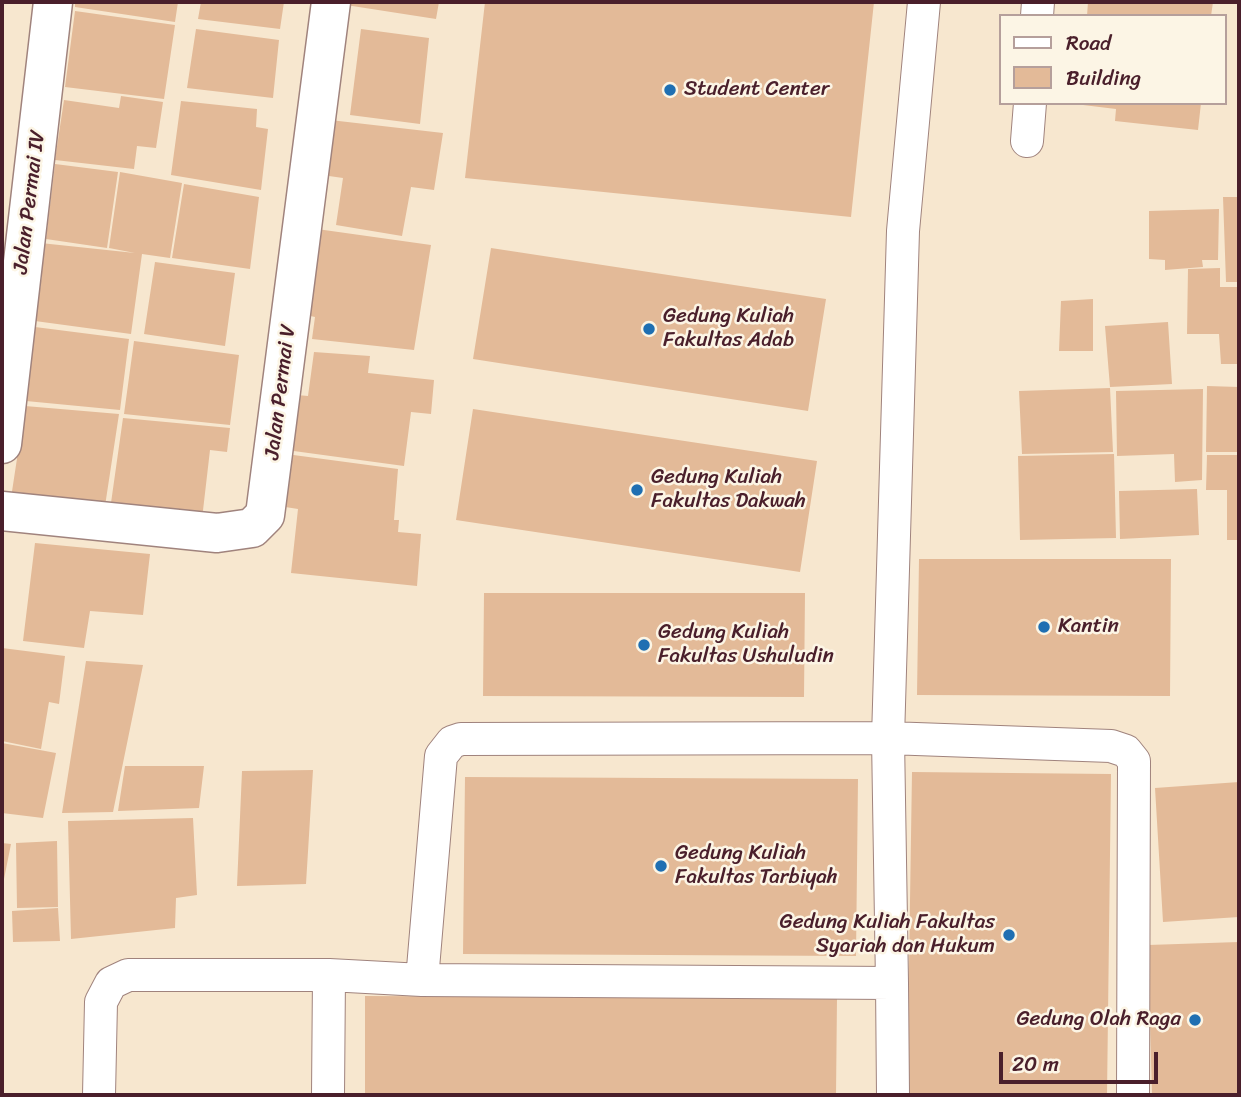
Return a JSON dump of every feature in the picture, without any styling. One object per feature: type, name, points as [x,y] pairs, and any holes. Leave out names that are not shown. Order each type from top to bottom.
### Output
[{"type":"street","name":"Jalan Permai IV","points":[[2,444],[53,2]]},
{"type":"street","name":"Jalan Permai V","points":[[2,512],[217,533],[252,528],[265,515],[331,2]]},
{"type":"lane","points":[[893,1095],[888,738],[903,231],[923,2]]},
{"type":"lane","points":[[1027,141],[1030,105]]},
{"type":"lane","points":[[422,980],[441,756],[452,743],[461,739],[888,738],[1111,746],[1126,751],[1134,761],[1133,1095]]},
{"type":"lane","points":[[99,1095],[101,1002],[111,983],[128,975],[329,975],[422,980],[892,983]]},
{"type":"lane","points":[[328,1095],[329,975]]},
{"type":"building","points":[[75,2],[178,2],[175,22],[75,7]]},
{"type":"building","points":[[201,2],[284,2],[280,29],[198,19]]},
{"type":"building","points":[[333,2],[439,2],[436,19]]},
{"type":"building","name":"Student Center","points":[[485,2],[874,2],[851,217],[465,178]]},
{"type":"building","points":[[1088,2],[1213,2],[1211,14],[1087,14]]},
{"type":"building","points":[[75,11],[175,25],[164,99],[65,87]]},
{"type":"building","points":[[196,29],[279,40],[273,98],[187,88]]},
{"type":"building","points":[[361,29],[429,38],[420,124],[350,115]]},
{"type":"building","points":[[121,96],[163,102],[156,148],[137,146],[134,169],[55,160],[64,100],[119,108]]},
{"type":"building","points":[[181,101],[257,109],[256,127],[268,129],[261,190],[171,175]]},
{"type":"building","points":[[1083,105],[1201,105],[1198,130],[1115,121],[1116,109]]},
{"type":"building","points":[[330,120],[443,133],[434,190],[411,187],[402,236],[336,225],[343,178],[322,175]]},
{"type":"building","points":[[55,164],[118,172],[107,248],[46,239]]},
{"type":"building","points":[[120,172],[182,183],[170,258],[142,254],[131,334],[35,321],[42,275],[28,273],[31,242],[135,253],[109,248]]},
{"type":"building","points":[[184,184],[259,197],[250,269],[172,258]]},
{"type":"building","points":[[1223,197],[1239,197],[1239,282],[1226,282]]},
{"type":"building","points":[[1219,209],[1218,260],[1202,260],[1203,267],[1165,270],[1165,260],[1149,259],[1149,211]]},
{"type":"building","points":[[317,229],[431,245],[414,350],[312,339],[315,317],[306,315]]},
{"type":"building","name":"Gedung Kuliah Fakultas Adab","points":[[491,248],[826,299],[808,411],[473,359]]},
{"type":"building","points":[[155,262],[235,273],[225,346],[144,334]]},
{"type":"building","points":[[1220,268],[1220,287],[1239,287],[1239,364],[1221,364],[1219,334],[1187,334],[1188,269]]},
{"type":"building","points":[[1093,299],[1093,351],[1059,351],[1061,301]]},
{"type":"building","points":[[1168,322],[1172,384],[1110,387],[1105,326]]},
{"type":"building","points":[[35,327],[129,339],[120,410],[26,401]]},
{"type":"building","points":[[134,341],[239,355],[230,425],[124,414]]},
{"type":"building","points":[[314,352],[370,356],[368,373],[434,380],[431,414],[411,412],[404,466],[279,449],[286,394],[308,396]]},
{"type":"building","points":[[1207,386],[1239,387],[1239,452],[1206,452]]},
{"type":"building","points":[[1110,388],[1113,452],[1022,454],[1019,391]]},
{"type":"building","points":[[1203,389],[1202,480],[1175,482],[1174,454],[1117,456],[1116,391]]},
{"type":"building","points":[[25,406],[119,414],[105,506],[11,498]]},
{"type":"building","name":"Gedung Kuliah Fakultas Dakwah","points":[[473,409],[817,461],[800,572],[456,520]]},
{"type":"building","points":[[123,418],[230,428],[227,452],[210,450],[202,519],[110,510]]},
{"type":"building","points":[[286,454],[398,469],[394,520],[399,520],[398,532],[421,534],[417,586],[291,573],[298,509],[279,506]]},
{"type":"building","points":[[1114,454],[1116,538],[1020,540],[1018,456]]},
{"type":"building","points":[[1207,455],[1239,455],[1239,540],[1227,540],[1227,490],[1206,490]]},
{"type":"building","points":[[1197,489],[1199,535],[1120,539],[1119,491]]},
{"type":"building","points":[[35,543],[150,554],[143,615],[90,611],[84,648],[23,641]]},
{"type":"building","name":"Kantin","points":[[919,559],[1171,559],[1170,696],[917,695]]},
{"type":"building","name":"Gedung Kuliah Fakultas Ushuludin","points":[[484,593],[805,593],[804,697],[483,696]]},
{"type":"building","points":[[2,648],[65,656],[59,704],[49,702],[41,749],[2,741]]},
{"type":"building","points":[[86,661],[143,665],[113,812],[62,813]]},
{"type":"building","points":[[2,743],[56,753],[43,818],[2,813]]},
{"type":"building","points":[[125,766],[204,766],[199,808],[118,811]]},
{"type":"building","points":[[313,770],[306,884],[237,886],[242,771]]},
{"type":"building","name":"Gedung Kuliah Fakultas Syariah dan Hukum","points":[[912,772],[1111,774],[1107,1095],[907,1095]]},
{"type":"building","name":"Gedung Kuliah Fakultas Tarbiyah","points":[[465,777],[858,779],[856,956],[463,954]]},
{"type":"building","points":[[1239,782],[1239,917],[1163,922],[1155,788]]},
{"type":"building","points":[[193,818],[197,895],[176,898],[175,928],[71,939],[68,821]]},
{"type":"building","points":[[57,841],[58,907],[17,908],[16,843]]},
{"type":"building","points":[[2,843],[11,844],[3,884],[2,883]]},
{"type":"building","points":[[58,908],[60,941],[13,942],[12,911]]},
{"type":"building","name":"Gedung Olah Raga","points":[[1239,942],[1239,1095],[1152,1095],[1148,945]]},
{"type":"building","points":[[365,996],[837,998],[836,1095],[365,1095]]},
{"type":"place","name":"Student Center","points":[[670,90]]},
{"type":"place","name":"Gedung Kuliah Fakultas Adab","points":[[649,329]]},
{"type":"place","name":"Gedung Kuliah Fakultas Dakwah","points":[[637,490]]},
{"type":"place","name":"Kantin","points":[[1044,627]]},
{"type":"place","name":"Gedung Kuliah Fakultas Ushuludin","points":[[644,645]]},
{"type":"place","name":"Gedung Kuliah Fakultas Tarbiyah","points":[[661,866]]},
{"type":"place","name":"Gedung Kuliah Fakultas Syariah dan Hukum","points":[[1009,935]]},
{"type":"place","name":"Gedung Olah Raga","points":[[1195,1020]]}]
